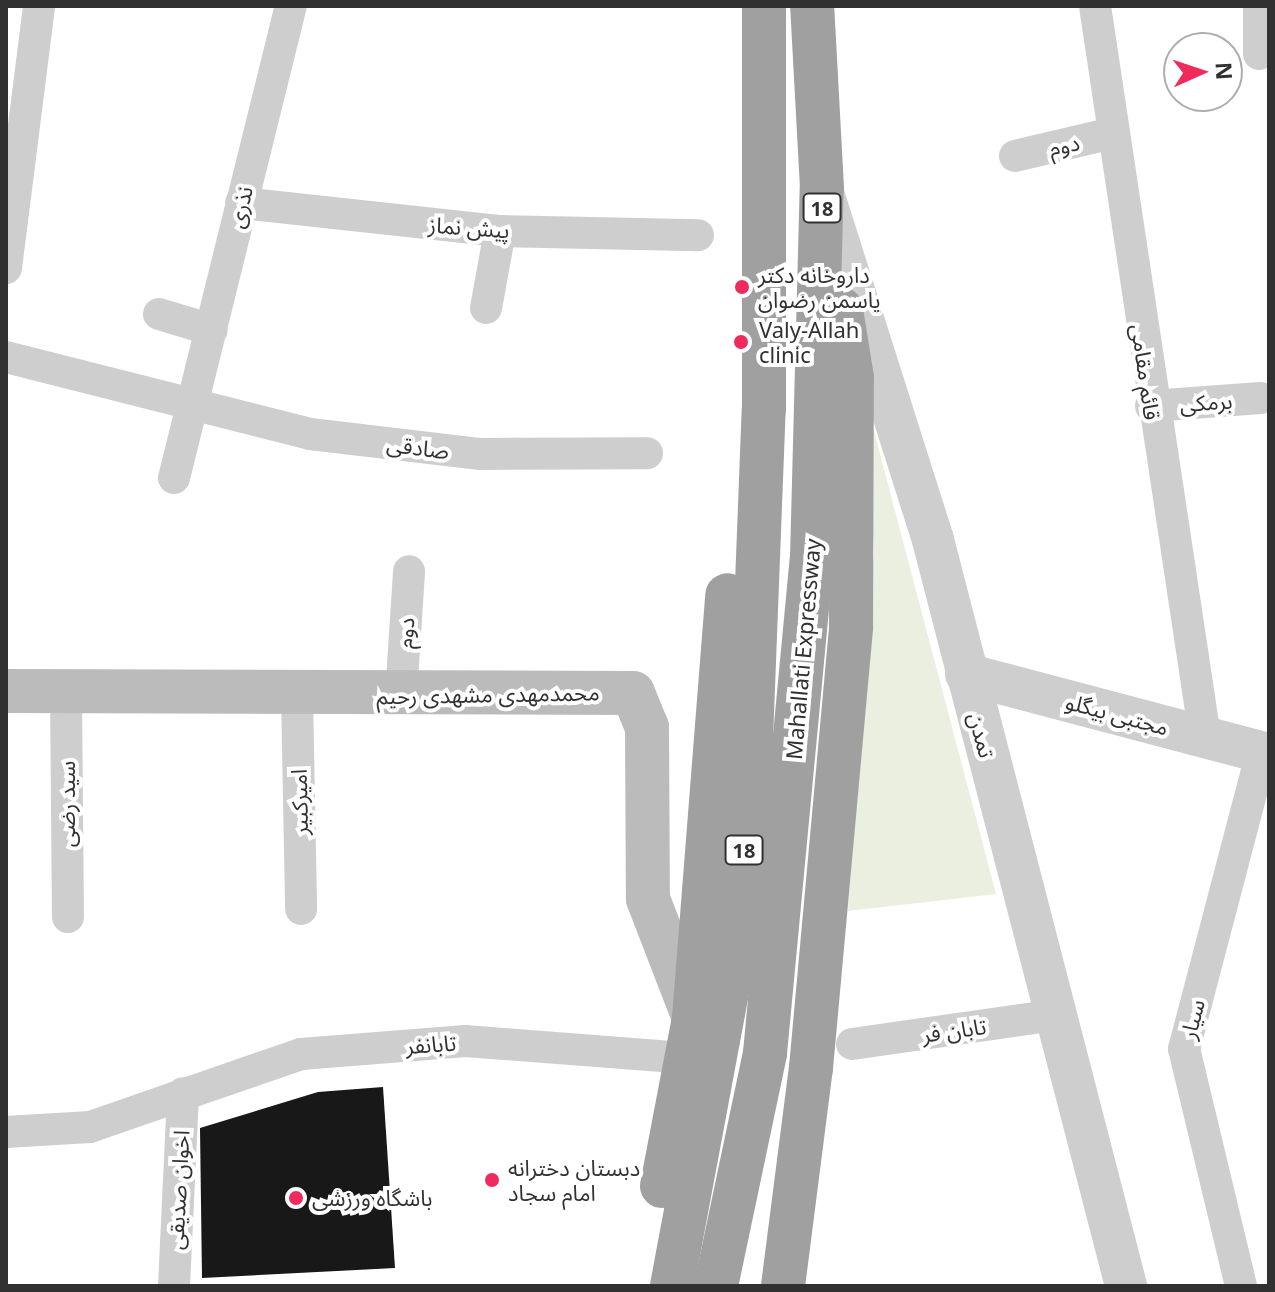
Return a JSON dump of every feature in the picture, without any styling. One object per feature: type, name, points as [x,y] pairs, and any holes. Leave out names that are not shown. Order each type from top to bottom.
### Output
[{"type":"highway","name":"Mahallati Expressway","points":[[672,1286],[730,977],[748,818],[764,409],[764,6]]},
{"type":"highway","name":"Mahallati Expressway","points":[[716,1286],[765,1053],[812,558],[819,410],[822,188],[812,6]]},
{"type":"highway","points":[[783,1286],[811,1068],[851,627],[852,378],[822,188]]},
{"type":"highway","points":[[644,1286],[689,1038],[734,460],[764,409]]},
{"type":"main road","name":"محمدمهدی مشهدی رحیم","points":[[6,691],[401,696],[633,693],[647,727],[648,899],[689,1038]]},
{"type":"street","points":[[6,268],[39,6]]},
{"type":"street","name":"نذری","points":[[192,408],[291,6]]},
{"type":"street","name":"قائم مقامی","points":[[1095,6],[1151,406],[1205,737]]},
{"type":"street","points":[[1259,6],[1259,54]]},
{"type":"street","name":"دوم","points":[[1015,156],[1113,133]]},
{"type":"street","name":"تمدن","points":[[822,188],[875,342],[966,674],[1126,1286]]},
{"type":"street","name":"پیش نماز","points":[[241,203],[500,231],[698,235]]},
{"type":"street","points":[[486,308],[500,231]]},
{"type":"street","points":[[159,314],[212,330]]},
{"type":"street","name":"صادقی","points":[[6,357],[192,408],[310,434],[481,454],[647,453]]},
{"type":"street","name":"برمکی","points":[[1151,406],[1261,398]]},
{"type":"street","points":[[174,478],[192,408]]},
{"type":"street","name":"دوم","points":[[401,696],[409,571]]},
{"type":"street","name":"مجتبی بیگلو","points":[[966,674],[1265,753]]},
{"type":"street","name":"سید رضی","points":[[66,692],[68,917]]},
{"type":"street","name":"امیرکبیر","points":[[297,695],[301,909]]},
{"type":"street","name":"سیار","points":[[1241,1286],[1184,1049],[1265,753]]},
{"type":"street","name":"تابان فر","points":[[852,1044],[1056,1015]]},
{"type":"street","name":"تابانفر","points":[[6,1132],[90,1127],[301,1054],[465,1041],[689,1038]]},
{"type":"street","name":"اخوان صدیقی","points":[[174,1286],[183,1093]]},
{"type":"green space","points":[[860,339],[865,397],[996,894],[848,911],[874,550]]},
{"type":"building","name":"باشگاه ورزشی","points":[[383,1087],[395,1268],[202,1278],[200,1128],[318,1092]]},
{"type":"place","name":"داروخانه دکتر یاسمن رضوان","points":[[742,287]]},
{"type":"place","name":"Valy-Allah clinic","points":[[741,342]]},
{"type":"place","name":"دبستان دخترانه امام سجاد","points":[[492,1180]]},
{"type":"place","name":"باشگاه ورزشی","points":[[296,1198]]}]
